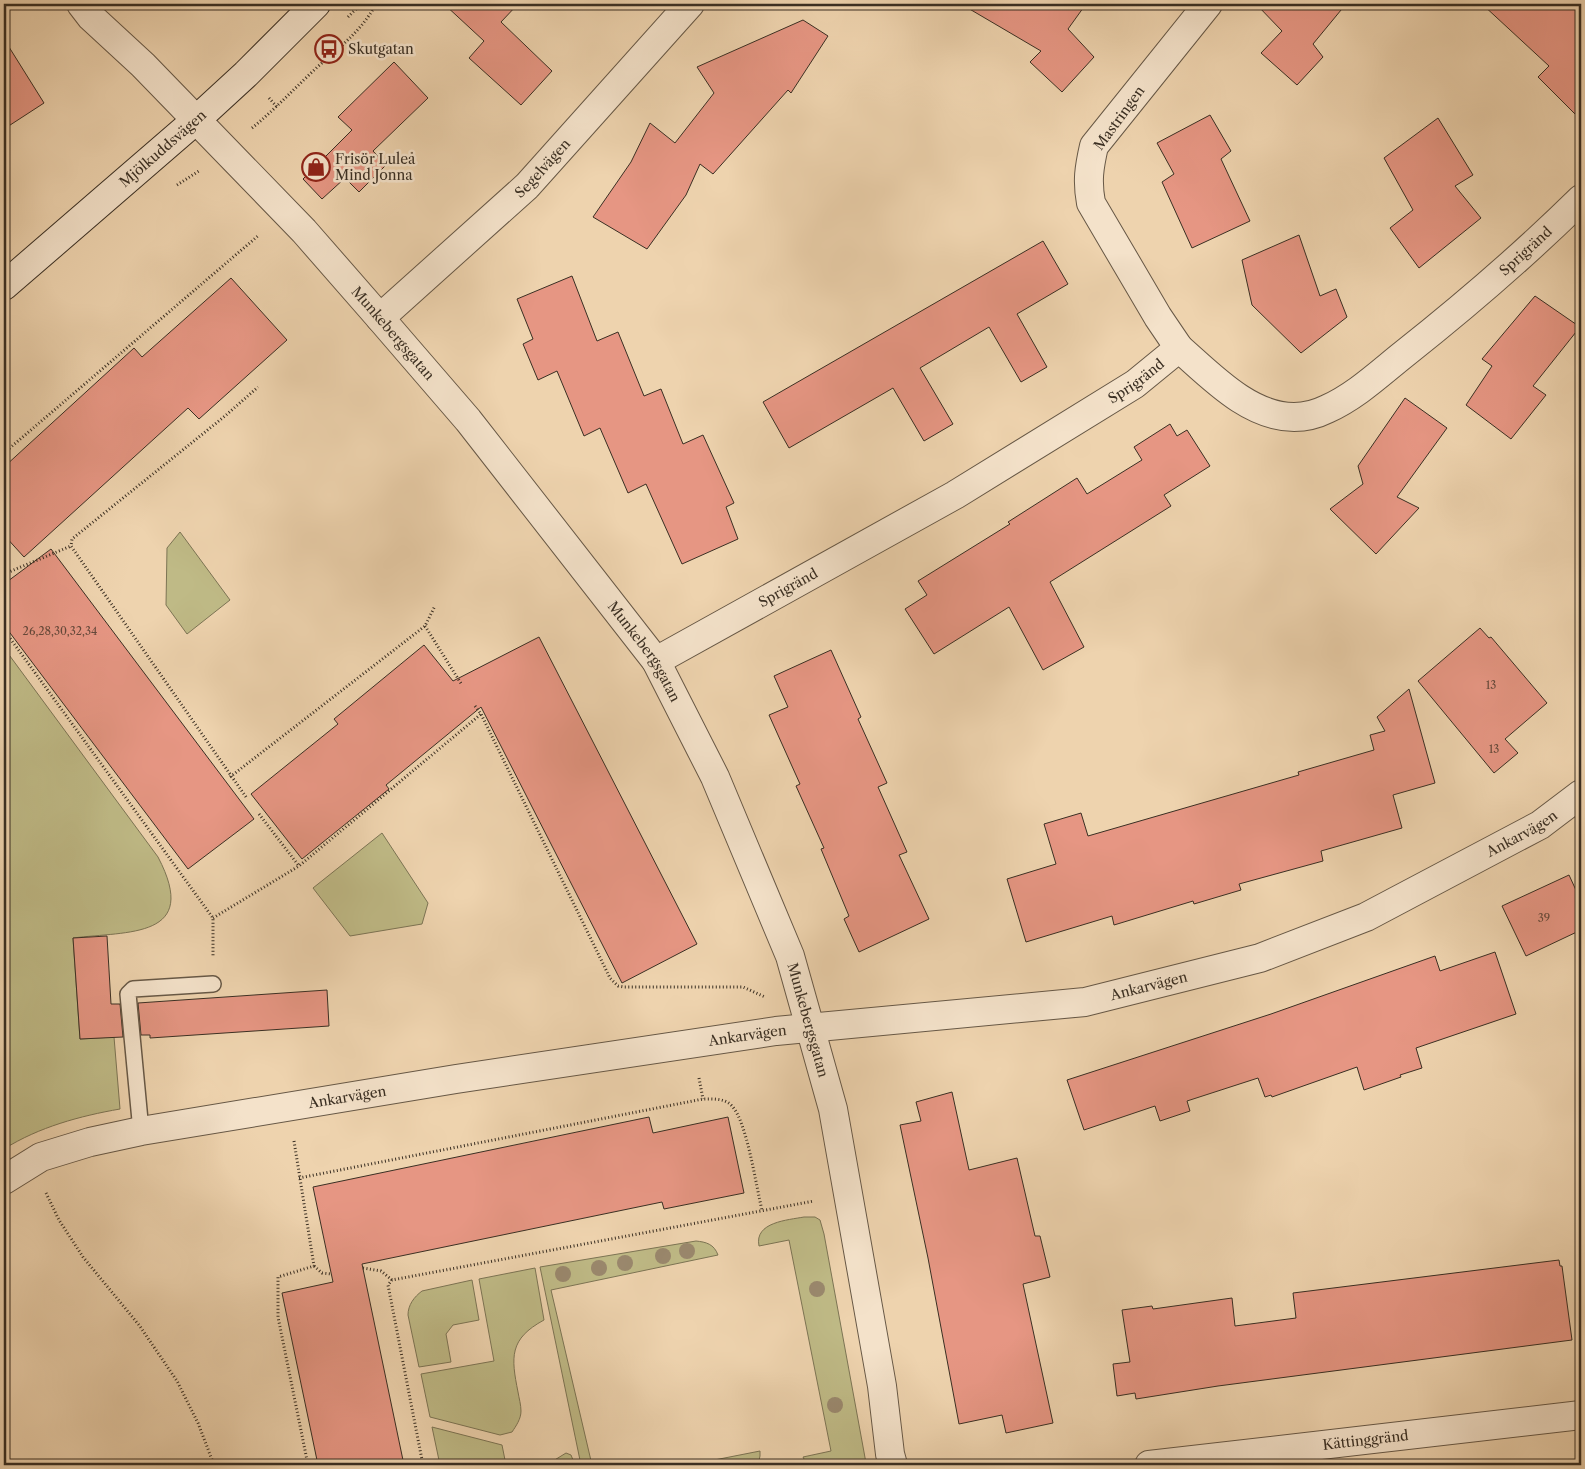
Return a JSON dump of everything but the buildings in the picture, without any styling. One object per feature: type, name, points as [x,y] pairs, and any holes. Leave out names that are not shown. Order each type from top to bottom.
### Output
[{"type":"street","name":"Munkebergsgatan","points":[[81,4],[304,231],[468,420],[656,661],[715,777],[790,956],[833,1109],[882,1386],[893,1465]]},
{"type":"street","name":"Mjölkuddsvägen","points":[[4,286],[196,120],[246,74],[316,4]]},
{"type":"street","name":"Segelvägen","points":[[380,318],[527,186],[690,4]]},
{"type":"street","name":"Mastringen","points":[[1179,348],[1158,317],[1092,203],[1088,184],[1089,168],[1094,146],[1208,4]]},
{"type":"street","name":"Sprigränd","points":[[656,661],[955,495],[1135,384],[1179,348],[1213,378],[1245,402],[1273,415],[1302,416],[1328,409],[1353,394],[1460,310],[1533,246],[1581,199]]},
{"type":"street","name":"Ankarvägen","points":[[4,1180],[41,1157],[90,1142],[141,1131],[465,1078],[810,1027],[1085,1002],[1260,958],[1366,917],[1540,825],[1581,794]]},
{"type":"street","name":"Kättinggränd","points":[[1149,1465],[1581,1415]]},
{"type":"lane","points":[[141,1131],[128,994],[132,989],[213,984]]},
{"type":"path","points":[[4,453],[263,231]]},
{"type":"path","points":[[246,797],[230,777],[71,546],[72,540],[258,387]]},
{"type":"path","points":[[4,574],[71,546]]},
{"type":"path","points":[[230,777],[425,626],[435,606]]},
{"type":"path","points":[[425,626],[462,685]]},
{"type":"path","points":[[4,630],[213,918],[213,984]]},
{"type":"path","points":[[475,706],[610,978],[618,986],[743,987],[770,1000]]},
{"type":"path","points":[[213,918],[299,866],[480,714]]},
{"type":"path","points":[[259,814],[299,866]]},
{"type":"path","points":[[699,1074],[703,1099]]},
{"type":"path","points":[[299,1178],[703,1099],[716,1099],[732,1105],[742,1121],[762,1210]]},
{"type":"path","points":[[292,1132],[314,1266],[322,1273],[331,1274]]},
{"type":"path","points":[[33,1161],[59,1220],[83,1257],[139,1325],[177,1381],[198,1423],[214,1465]]},
{"type":"path","points":[[423,1465],[388,1286],[392,1280],[822,1200]]},
{"type":"path","points":[[308,1465],[278,1317],[278,1277],[314,1266]]},
{"type":"path","points":[[363,1268],[381,1271],[392,1280]]},
{"type":"shaded area","points":[[180,532],[230,600],[187,634],[166,605],[167,548]]},
{"type":"shaded area","points":[[4,648],[158,857],[169,884],[171,903],[165,917],[152,926],[116,934],[73,938],[80,1039],[114,1037],[120,1109],[60,1123],[31,1134],[4,1149]]},
{"type":"shaded area","points":[[382,833],[428,903],[422,924],[350,936],[313,888]]},
{"type":"shaded area","points":[[815,1217],[820,1220],[824,1234],[866,1463],[852,1465],[807,1465],[803,1457],[831,1451],[789,1240],[759,1246],[759,1238],[767,1227],[781,1221]]},
{"type":"shaded area","points":[[696,1241],[709,1244],[718,1255],[551,1290],[592,1465],[581,1465],[540,1267]]},
{"type":"shaded area","points":[[535,1268],[544,1320],[524,1334],[515,1350],[514,1369],[521,1411],[517,1425],[512,1432],[500,1435],[430,1417],[421,1374],[494,1361],[479,1279]]},
{"type":"shaded area","points":[[472,1280],[479,1320],[453,1325],[446,1334],[451,1362],[419,1367],[408,1315],[412,1301],[422,1291]]},
{"type":"shaded area","points":[[432,1427],[502,1445],[506,1465],[440,1465]]},
{"type":"shaded area","points":[[760,1451],[758,1465],[689,1465]]},
{"type":"shaded area","points":[[566,1453],[571,1455],[575,1465],[552,1465],[553,1461]]},
{"type":"place","name":"Skutgatan","points":[[329,49]]},
{"type":"place","name":"Frisör Luleå Mind Jonna","points":[[316,167]]}]
